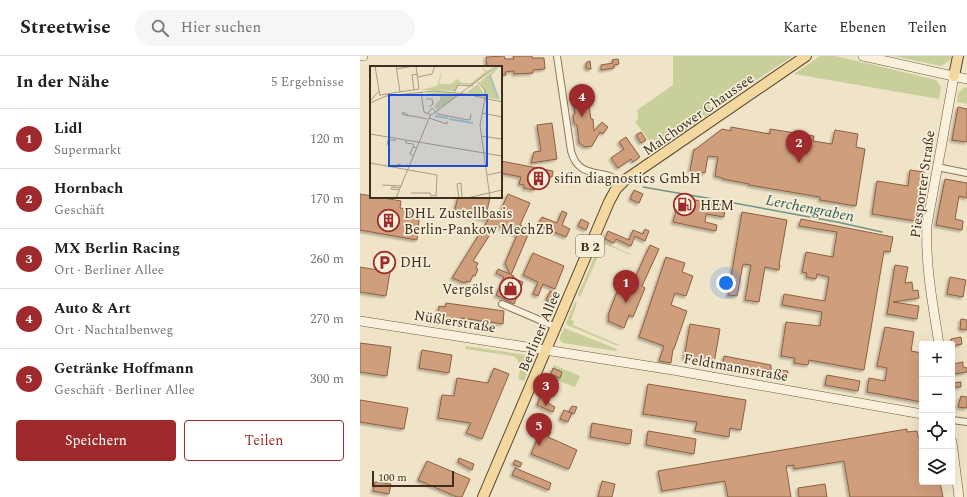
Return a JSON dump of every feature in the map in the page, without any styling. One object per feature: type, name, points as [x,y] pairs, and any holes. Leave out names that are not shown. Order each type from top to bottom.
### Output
[{"type":"main road","name":"Malchower Chaussee","points":[[624,182],[806,56]]},
{"type":"main road","points":[[954,76],[958,56]]},
{"type":"main road","name":"Berliner Allee","points":[[483,497],[609,202],[616,190],[624,182]]},
{"type":"street","points":[[557,56],[571,151],[574,159],[581,169],[612,176],[624,182]]},
{"type":"street","points":[[863,56],[967,79]]},
{"type":"street","name":"Piesporter Straße","points":[[939,341],[926,242],[929,208],[954,76]]},
{"type":"street","points":[[937,167],[967,173]]},
{"type":"street","points":[[502,304],[556,327]]},
{"type":"street","name":"Nüßlerstraße","points":[[360,321],[546,350]]},
{"type":"street","name":"Feldtmannstraße","points":[[546,350],[673,370],[919,413]]},
{"type":"street","points":[[955,420],[967,422]]},
{"type":"street","points":[[953,449],[959,497]]},
{"type":"green space","points":[[673,56],[793,56],[738,92],[699,122],[656,150],[635,122],[638,119],[637,110],[673,85]]},
{"type":"green space","points":[[820,56],[836,56],[936,80],[941,87],[939,99],[794,74]]},
{"type":"green space","points":[[893,56],[951,56],[950,60],[941,66]]},
{"type":"green space","points":[[965,87],[967,88],[967,104],[957,102],[958,93]]},
{"type":"green space","points":[[601,241],[631,255],[607,245],[603,245],[580,297],[578,295]]},
{"type":"green space","points":[[575,302],[577,303],[571,320],[574,321],[573,325],[619,345],[618,346],[567,325],[566,323]]},
{"type":"green space","points":[[564,328],[617,349],[616,351],[563,343],[559,339]]},
{"type":"green space","points":[[466,346],[527,355],[532,362],[524,381],[518,379],[521,366],[513,356],[465,349]]},
{"type":"green space","points":[[554,365],[580,376],[575,387],[549,377]]},
{"type":"building","points":[[504,56],[505,59],[514,59],[513,56],[532,56],[532,58],[544,58],[545,69],[533,70],[533,73],[514,74],[514,71],[505,72],[506,75],[502,75],[502,66],[487,66],[486,57]]},
{"type":"building","points":[[618,59],[619,64],[614,65],[614,68],[601,70],[601,65],[613,63],[612,60]]},
{"type":"building","points":[[590,61],[591,69],[588,69],[586,68],[586,63]]},
{"type":"building","points":[[590,87],[590,92],[587,92],[594,131],[602,122],[608,127],[603,134],[600,132],[592,146],[585,147],[579,143],[577,125],[574,123],[573,116],[575,113],[573,94],[574,89]]},
{"type":"building","points":[[958,107],[967,109],[967,142],[952,140]]},
{"type":"building","points":[[552,123],[557,159],[531,163],[534,152],[541,151],[537,125]]},
{"type":"building","points":[[731,127],[770,134],[770,129],[814,136],[813,141],[832,144],[835,130],[858,134],[856,147],[865,149],[856,206],[820,200],[820,197],[723,179],[715,176],[718,157],[708,156],[705,173],[690,171],[694,149],[722,129],[731,131]]},
{"type":"building","points":[[641,132],[646,140],[641,143],[636,135]]},
{"type":"building","points":[[626,137],[640,157],[633,162],[631,159],[618,168],[611,158],[624,149],[619,142]]},
{"type":"building","points":[[502,161],[553,171],[552,177],[549,177],[548,182],[537,179],[535,190],[524,188],[524,185],[519,184],[521,177],[502,173]]},
{"type":"building","points":[[910,170],[924,172],[916,221],[872,214],[877,181],[908,186]]},
{"type":"building","points":[[945,179],[967,183],[967,198],[959,196],[955,219],[963,221],[962,230],[936,225]]},
{"type":"building","points":[[634,190],[643,194],[639,203],[630,199]]},
{"type":"building","name":"DHL Zustellbasis Berlin-Pankow MechZB","points":[[360,194],[370,196],[370,198],[383,198],[401,201],[400,208],[420,211],[417,240],[360,230]]},
{"type":"building","points":[[508,194],[530,203],[520,225],[530,230],[511,275],[514,276],[513,278],[523,282],[514,304],[496,295],[504,277],[496,273],[498,269],[510,274],[505,263],[517,235],[496,225],[473,261],[478,263],[476,268],[478,269],[475,276],[473,275],[470,282],[466,281],[465,283],[452,278],[488,220],[454,213],[458,198],[490,198],[487,211],[498,216]]},
{"type":"building","points":[[684,198],[723,205],[725,208],[724,217],[706,214],[705,222],[717,225],[716,231],[673,222],[678,204],[683,202]]},
{"type":"building","points":[[562,211],[567,213],[562,225],[570,229],[566,237],[538,225],[542,217],[557,223]]},
{"type":"building","points":[[742,212],[787,220],[779,270],[765,267],[759,302],[745,300],[751,265],[743,264],[737,296],[728,295]]},
{"type":"building","points":[[581,219],[589,223],[586,230],[578,226]]},
{"type":"building","points":[[801,219],[893,237],[890,252],[884,251],[864,370],[809,360],[808,365],[794,363],[795,358],[781,356],[786,322],[820,326],[822,312],[782,305],[784,294],[825,301],[829,277],[817,274],[816,279],[806,277],[807,273],[802,272],[806,252],[833,257],[837,232],[799,226]]},
{"type":"building","points":[[645,229],[649,231],[645,241],[635,236],[631,246],[616,239],[614,243],[605,239],[608,231],[629,240],[633,230],[643,234]]},
{"type":"building","points":[[650,245],[659,249],[642,286],[645,288],[633,317],[629,315],[624,328],[608,321],[608,315],[621,282],[625,284],[627,280],[633,282]]},
{"type":"building","points":[[533,253],[564,266],[555,289],[543,284],[538,296],[533,294],[538,282],[523,275]]},
{"type":"building","points":[[666,257],[685,263],[682,272],[693,276],[686,296],[675,293],[671,305],[687,311],[673,349],[671,363],[659,361],[664,346],[639,337]]},
{"type":"building","points":[[895,265],[908,267],[905,283],[912,282],[913,291],[918,290],[919,298],[893,302],[919,306],[917,319],[887,314]]},
{"type":"building","points":[[360,267],[390,272],[386,296],[360,292]]},
{"type":"building","points":[[950,277],[966,280],[963,297],[947,294]]},
{"type":"building","points":[[550,291],[558,295],[554,304],[546,300]]},
{"type":"building","points":[[446,303],[504,311],[503,324],[491,322],[490,329],[481,327],[482,321],[461,318],[461,324],[437,321],[439,306],[445,307]]},
{"type":"building","points":[[961,319],[967,320],[967,330],[960,329]]},
{"type":"building","points":[[690,324],[720,329],[714,363],[684,358]]},
{"type":"building","points":[[885,327],[914,332],[911,351],[919,352],[919,401],[867,392],[869,378],[885,381],[887,368],[877,366]]},
{"type":"building","points":[[961,337],[962,344],[955,345],[955,341],[951,341],[951,339]]},
{"type":"building","points":[[360,343],[391,347],[387,376],[360,372]]},
{"type":"building","points":[[422,350],[452,355],[449,373],[419,368]]},
{"type":"building","points":[[724,356],[771,365],[771,370],[764,369],[763,374],[722,367]]},
{"type":"building","points":[[963,362],[963,367],[967,368],[967,372],[955,374],[955,364]]},
{"type":"building","points":[[494,368],[509,374],[482,439],[466,433],[471,423],[438,418],[442,395],[454,396],[457,378],[488,383]]},
{"type":"building","points":[[553,368],[562,372],[560,378],[551,374]]},
{"type":"building","points":[[779,370],[788,371],[787,379],[777,377]]},
{"type":"building","points":[[827,375],[860,381],[858,391],[825,385]]},
{"type":"building","points":[[961,382],[961,387],[955,387],[955,383]]},
{"type":"building","points":[[648,384],[746,400],[741,430],[730,428],[729,437],[695,431],[697,422],[643,414]]},
{"type":"building","points":[[541,395],[550,399],[548,403],[555,407],[553,412],[537,405]]},
{"type":"building","points":[[961,396],[967,397],[967,408],[958,407]]},
{"type":"building","points":[[360,400],[408,408],[404,429],[360,422]]},
{"type":"building","points":[[572,406],[577,407],[574,414],[569,412]]},
{"type":"building","points":[[564,410],[572,413],[568,422],[560,419]]},
{"type":"building","points":[[533,414],[542,417],[538,427],[529,424]]},
{"type":"building","points":[[592,423],[632,430],[630,444],[590,437]]},
{"type":"building","points":[[542,428],[551,432],[548,437],[577,450],[569,469],[531,454]]},
{"type":"building","points":[[907,429],[907,432],[917,431],[919,437],[919,485],[941,485],[943,497],[850,497],[844,461],[794,469],[794,465],[786,466],[791,497],[728,497],[725,481],[662,491],[658,471]]},
{"type":"building","points":[[648,431],[696,439],[694,454],[646,445]]},
{"type":"building","points":[[459,458],[474,464],[472,470],[458,462]]},
{"type":"building","points":[[515,460],[522,463],[520,467],[513,464]]},
{"type":"building","points":[[427,461],[470,479],[462,497],[457,497],[418,480]]},
{"type":"building","points":[[515,468],[551,483],[549,490],[512,475]]},
{"type":"building","points":[[602,481],[615,484],[612,497],[598,497]]},
{"type":"building","points":[[375,482],[391,484],[389,494],[373,491]]},
{"type":"building","points":[[825,484],[827,497],[799,497],[798,488]]},
{"type":"waterway","name":"Lerchengraben","points":[[643,187],[724,201]]},
{"type":"waterway","name":"Lerchengraben","points":[[734,203],[882,232]]},
{"type":"place","name":"Auto & Art","points":[[582,117]]},
{"type":"place","name":"Hornbach","points":[[799,163]]},
{"type":"place","name":"sifin diagnostics GmbH","points":[[538,178]]},
{"type":"place","name":"HEM","points":[[685,205]]},
{"type":"place","name":"DHL Zustellbasis Berlin-Pankow MechZB","points":[[389,221]]},
{"type":"place","name":"DHL","points":[[384,262]]},
{"type":"place","name":"Vergölst","points":[[510,289]]},
{"type":"place","name":"Lidl","points":[[626,303]]},
{"type":"place","name":"MX Berlin Racing","points":[[546,406]]},
{"type":"place","name":"Getränke Hoffmann","points":[[539,446]]}]
